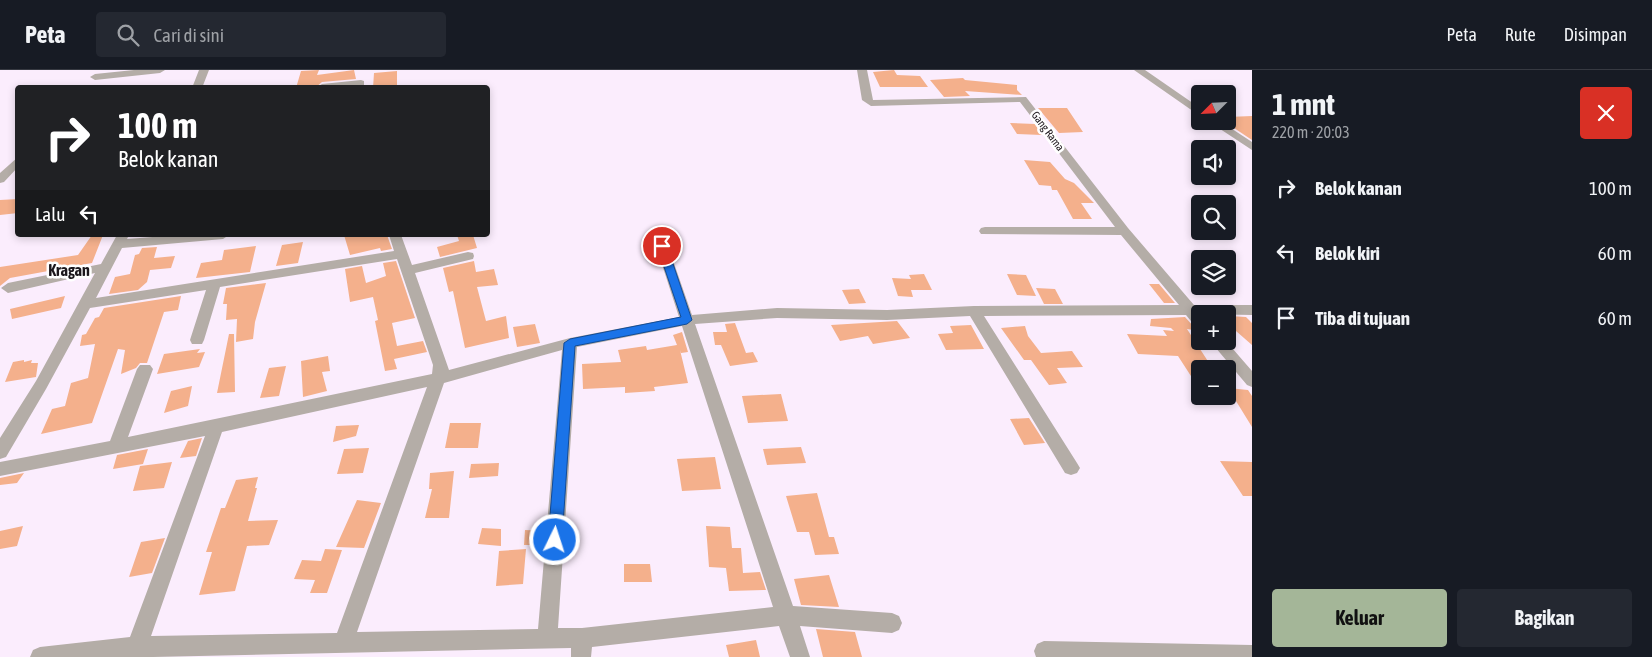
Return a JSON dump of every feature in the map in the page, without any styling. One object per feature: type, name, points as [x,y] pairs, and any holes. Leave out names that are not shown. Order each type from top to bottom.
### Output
[{"type":"street","points":[[90,85],[96,73],[160,70]]},
{"type":"street","points":[[198,85],[204,70]]},
{"type":"street","points":[[361,85],[363,70]]},
{"type":"street","name":"Gang Rama","points":[[862,70],[867,100],[871,103],[1023,99],[1124,231],[1191,311]]},
{"type":"street","points":[[1139,70],[1191,107]]},
{"type":"street","points":[[1226,130],[1252,148]]},
{"type":"street","points":[[0,159],[15,159]]},
{"type":"street","points":[[0,180],[15,162]]},
{"type":"street","points":[[985,231],[1124,231]]},
{"type":"street","points":[[0,452],[121,240],[182,237]]},
{"type":"street","points":[[343,643],[438,379],[441,365],[395,237]]},
{"type":"street","points":[[662,246],[800,657]]},
{"type":"street","points":[[86,304],[402,254]]},
{"type":"street","points":[[407,271],[468,256]]},
{"type":"street","points":[[8,288],[105,267]]},
{"type":"street","points":[[196,340],[214,284]]},
{"type":"street","points":[[1236,312],[1252,310]]},
{"type":"street","points":[[0,469],[216,427],[438,379],[570,343],[687,320],[777,313],[887,315],[974,311],[1191,316]]},
{"type":"street","points":[[974,311],[1071,468]]},
{"type":"street","points":[[547,639],[570,343]]},
{"type":"street","points":[[1225,350],[1252,381]]},
{"type":"street","points":[[116,447],[145,370]]},
{"type":"street","points":[[135,652],[216,427]]},
{"type":"street","points":[[40,657],[343,643],[547,639],[581,648],[786,615],[892,623]]},
{"type":"street","points":[[1044,651],[1252,655]]},
{"type":"building","points":[[319,70],[317,75],[354,70],[356,79],[322,82],[318,85],[297,85],[301,71]]},
{"type":"building","points":[[894,70],[897,75],[920,76],[928,87],[880,87],[873,72]]},
{"type":"building","points":[[397,71],[397,85],[373,85],[374,73]]},
{"type":"building","points":[[963,78],[965,80],[1017,85],[1017,90],[1022,95],[965,91],[970,96],[944,97],[930,80]]},
{"type":"building","points":[[1038,108],[1067,108],[1083,132],[1059,133]]},
{"type":"building","points":[[1252,116],[1252,140],[1236,129],[1236,117]]},
{"type":"building","points":[[1010,123],[1035,124],[1042,135],[1017,134]]},
{"type":"building","points":[[1024,160],[1050,162],[1065,179],[1074,183],[1094,203],[1081,203],[1092,219],[1073,219],[1057,190],[1052,190],[1051,186],[1039,185]]},
{"type":"building","points":[[15,199],[15,213],[0,215],[0,200]]},
{"type":"building","points":[[91,237],[102,237],[92,263],[10,278],[0,286],[0,267],[78,255]]},
{"type":"building","points":[[345,237],[388,237],[392,249],[381,251],[380,248],[350,255]]},
{"type":"building","points":[[458,237],[474,237],[477,248],[440,257],[437,247],[459,241]]},
{"type":"building","points":[[303,242],[298,263],[276,266],[282,245]]},
{"type":"building","points":[[256,246],[250,272],[196,278],[201,263],[222,260],[224,250]]},
{"type":"building","points":[[157,247],[154,258],[175,256],[171,268],[150,270],[147,282],[138,290],[109,294],[115,277],[130,274],[135,255],[139,254],[142,248]]},
{"type":"building","points":[[396,261],[415,318],[392,323],[397,346],[423,341],[427,352],[394,359],[397,369],[385,371],[375,321],[378,320],[373,297],[350,302],[345,269],[362,266],[366,283],[386,276],[383,263]]},
{"type":"building","points":[[474,261],[476,272],[494,269],[498,285],[477,287],[486,321],[506,316],[509,338],[465,348],[453,291],[449,292],[443,268]]},
{"type":"building","points":[[924,274],[932,290],[911,290],[913,297],[898,296],[892,278],[911,279],[909,275]]},
{"type":"building","points":[[1007,274],[1026,275],[1036,296],[1017,295]]},
{"type":"building","points":[[266,283],[255,322],[253,339],[236,342],[237,319],[226,320],[227,304],[223,304],[226,288]]},
{"type":"building","points":[[1149,284],[1159,284],[1175,303],[1164,303]]},
{"type":"building","points":[[1036,288],[1055,289],[1063,304],[1044,304]]},
{"type":"building","points":[[859,289],[866,303],[849,304],[842,290]]},
{"type":"building","points":[[65,296],[61,308],[12,319],[10,309]]},
{"type":"building","points":[[181,296],[178,310],[164,312],[147,363],[140,363],[136,368],[121,374],[125,350],[118,349],[92,423],[41,434],[52,409],[65,406],[71,383],[88,378],[95,344],[80,346],[82,335],[86,334],[95,318],[99,317],[104,308]]},
{"type":"building","points":[[1236,316],[1246,317],[1252,323],[1252,345],[1236,331]]},
{"type":"building","points":[[1185,317],[1191,324],[1191,330],[1187,329],[1191,335],[1191,350],[1201,350],[1207,360],[1191,360],[1191,376],[1178,356],[1138,354],[1127,334],[1167,336],[1163,330],[1174,331],[1171,328],[1150,326],[1151,319]]},
{"type":"building","points":[[897,321],[910,338],[873,344],[868,336],[840,341],[831,325]]},
{"type":"building","points":[[735,323],[746,353],[753,352],[758,362],[730,366],[721,345],[715,345],[713,332],[727,332],[725,324]]},
{"type":"building","points":[[535,324],[540,343],[517,347],[513,327]]},
{"type":"building","points":[[971,325],[984,349],[946,350],[938,334],[953,333],[950,326]]},
{"type":"building","points":[[1025,326],[1028,336],[1041,353],[1072,351],[1083,367],[1057,368],[1067,383],[1049,385],[1031,360],[1024,360],[1001,328]]},
{"type":"building","points":[[682,332],[688,352],[681,353],[680,350],[688,383],[654,387],[655,391],[625,393],[625,387],[583,389],[582,364],[621,362],[618,350],[646,346],[647,350],[677,345],[673,335]]},
{"type":"building","points":[[229,334],[234,334],[235,392],[217,393]]},
{"type":"building","points":[[200,349],[197,353],[205,352],[199,367],[157,374],[164,354]]},
{"type":"building","points":[[328,356],[330,371],[322,372],[327,391],[303,397],[301,361]]},
{"type":"building","points":[[24,360],[24,362],[32,360],[31,363],[38,363],[36,377],[5,382],[13,362]]},
{"type":"building","points":[[286,366],[279,396],[260,398],[269,368]]},
{"type":"building","points":[[192,386],[188,406],[164,413],[171,391]]},
{"type":"building","points":[[1236,389],[1248,390],[1252,396],[1252,427],[1236,401]]},
{"type":"building","points":[[781,394],[788,421],[748,423],[742,396]]},
{"type":"building","points":[[1029,418],[1045,443],[1024,445],[1010,419]]},
{"type":"building","points":[[450,423],[481,423],[478,448],[445,448]]},
{"type":"building","points":[[359,425],[356,436],[333,442],[336,426]]},
{"type":"building","points":[[202,438],[196,456],[180,458],[188,441]]},
{"type":"building","points":[[801,447],[806,463],[767,465],[763,449]]},
{"type":"building","points":[[369,448],[363,473],[337,474],[344,449]]},
{"type":"building","points":[[148,449],[143,464],[113,469],[117,455]]},
{"type":"building","points":[[715,457],[721,489],[682,491],[677,459]]},
{"type":"building","points":[[1220,461],[1252,462],[1252,496],[1243,496]]},
{"type":"building","points":[[172,462],[164,488],[133,491],[140,466]]},
{"type":"building","points":[[499,463],[498,476],[469,478],[471,464]]},
{"type":"building","points":[[454,471],[449,518],[425,518],[432,489],[429,489],[430,473]]},
{"type":"building","points":[[24,473],[17,483],[0,485],[0,478]]},
{"type":"building","points":[[258,477],[248,521],[278,520],[269,545],[247,546],[235,591],[199,595],[212,552],[206,552],[221,508],[225,508],[236,480]]},
{"type":"building","points":[[817,493],[829,537],[834,537],[839,554],[815,555],[809,532],[797,532],[786,496]]},
{"type":"building","points":[[357,500],[381,503],[364,548],[336,547]]},
{"type":"building","points":[[23,526],[17,546],[0,549],[0,531]]},
{"type":"building","points":[[706,526],[730,527],[732,548],[741,548],[743,573],[760,572],[766,590],[729,591],[726,568],[709,567]]},
{"type":"building","points":[[482,528],[501,529],[501,546],[478,544]]},
{"type":"building","points":[[525,530],[545,531],[543,545],[524,545]]},
{"type":"building","points":[[165,538],[152,573],[129,577],[141,542]]},
{"type":"building","points":[[325,549],[342,550],[327,593],[310,593],[315,580],[294,579],[302,560],[321,561]]},
{"type":"building","points":[[526,549],[523,584],[496,586],[499,551]]},
{"type":"building","points":[[624,564],[650,564],[652,582],[624,582]]},
{"type":"building","points":[[829,575],[839,607],[801,605],[794,579]]},
{"type":"building","points":[[816,629],[855,632],[862,657],[823,657]]},
{"type":"building","points":[[756,640],[760,657],[729,657],[726,645]]},
{"type":"district","name":"Kragan","points":[[69,270]]},
{"type":"route","points":[[555,540],[570,343],[687,320],[662,246]]}]
